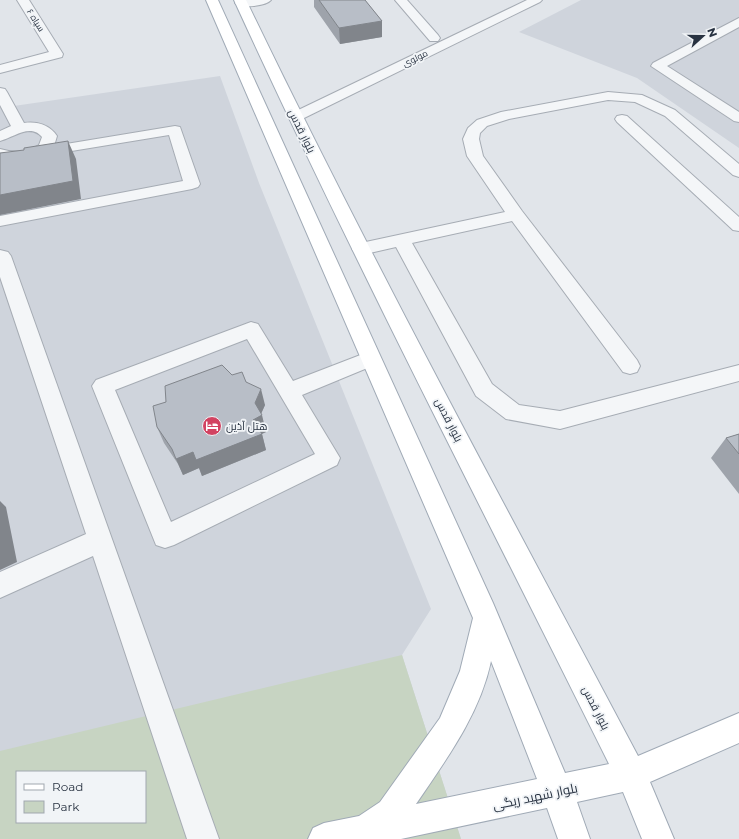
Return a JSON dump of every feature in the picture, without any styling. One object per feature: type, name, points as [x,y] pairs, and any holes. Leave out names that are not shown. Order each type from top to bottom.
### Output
[{"type":"main road","points":[[212,0],[264,123],[486,618],[558,792],[574,839]]},
{"type":"main road","name":"بلوار قدس","points":[[240,2],[361,249],[631,775],[658,839]]},
{"type":"main road","points":[[264,123],[295,117]]},
{"type":"main road","points":[[366,830],[391,813],[450,728],[474,674],[486,618]]},
{"type":"main road","name":"بلوار شهید ریگی","points":[[324,839],[558,792],[631,775],[739,728]]},
{"type":"street","name":"سپاه ۶","points":[[0,69],[57,54],[23,0]]},
{"type":"street","points":[[240,2],[265,0]]},
{"type":"street","points":[[401,0],[434,38]]},
{"type":"street","name":"مولوی","points":[[295,117],[536,0]]},
{"type":"street","points":[[739,22],[658,66],[739,118]]},
{"type":"street","points":[[0,92],[19,128]]},
{"type":"street","points":[[630,366],[516,215],[474,156],[471,139],[473,131],[482,123],[506,115],[608,96],[637,98],[670,113],[739,172]]},
{"type":"street","points":[[622,119],[738,223]]},
{"type":"street","points":[[0,137],[19,128],[43,129],[50,136],[47,145],[34,153]]},
{"type":"street","points":[[0,160],[175,130],[192,184],[0,221]]},
{"type":"street","points":[[0,154],[17,157]]},
{"type":"street","points":[[361,249],[516,215]]},
{"type":"street","points":[[402,241],[484,390],[514,412],[560,420],[739,373]]},
{"type":"street","points":[[0,256],[2,256],[203,839]]},
{"type":"street","points":[[251,329],[289,391],[330,458],[166,538],[103,386],[251,329]]},
{"type":"street","points":[[289,391],[370,359]]},
{"type":"street","points":[[0,585],[100,540]]},
{"type":"shaded area","points":[[581,0],[739,0],[739,148],[637,78],[519,32]]},
{"type":"shaded area","points":[[220,76],[259,183],[431,609],[402,655],[461,839],[0,839],[0,108]]},
{"type":"green space","points":[[402,655],[461,839],[0,839],[0,751]]},
{"type":"building","points":[[319,0],[365,0],[382,21],[339,28]]},
{"type":"building","points":[[68,141],[73,181],[0,195],[0,153],[24,150],[24,148]]},
{"type":"building","name":"هتل آذین","points":[[222,365],[232,375],[242,372],[246,382],[261,389],[255,403],[262,415],[253,420],[262,434],[196,460],[193,452],[176,459],[172,449],[157,427],[153,406],[166,402],[165,386]]},
{"type":"building","points":[[739,434],[739,454],[726,438]]},
{"type":"place","name":"هتل آذین","points":[[212,426]]}]
